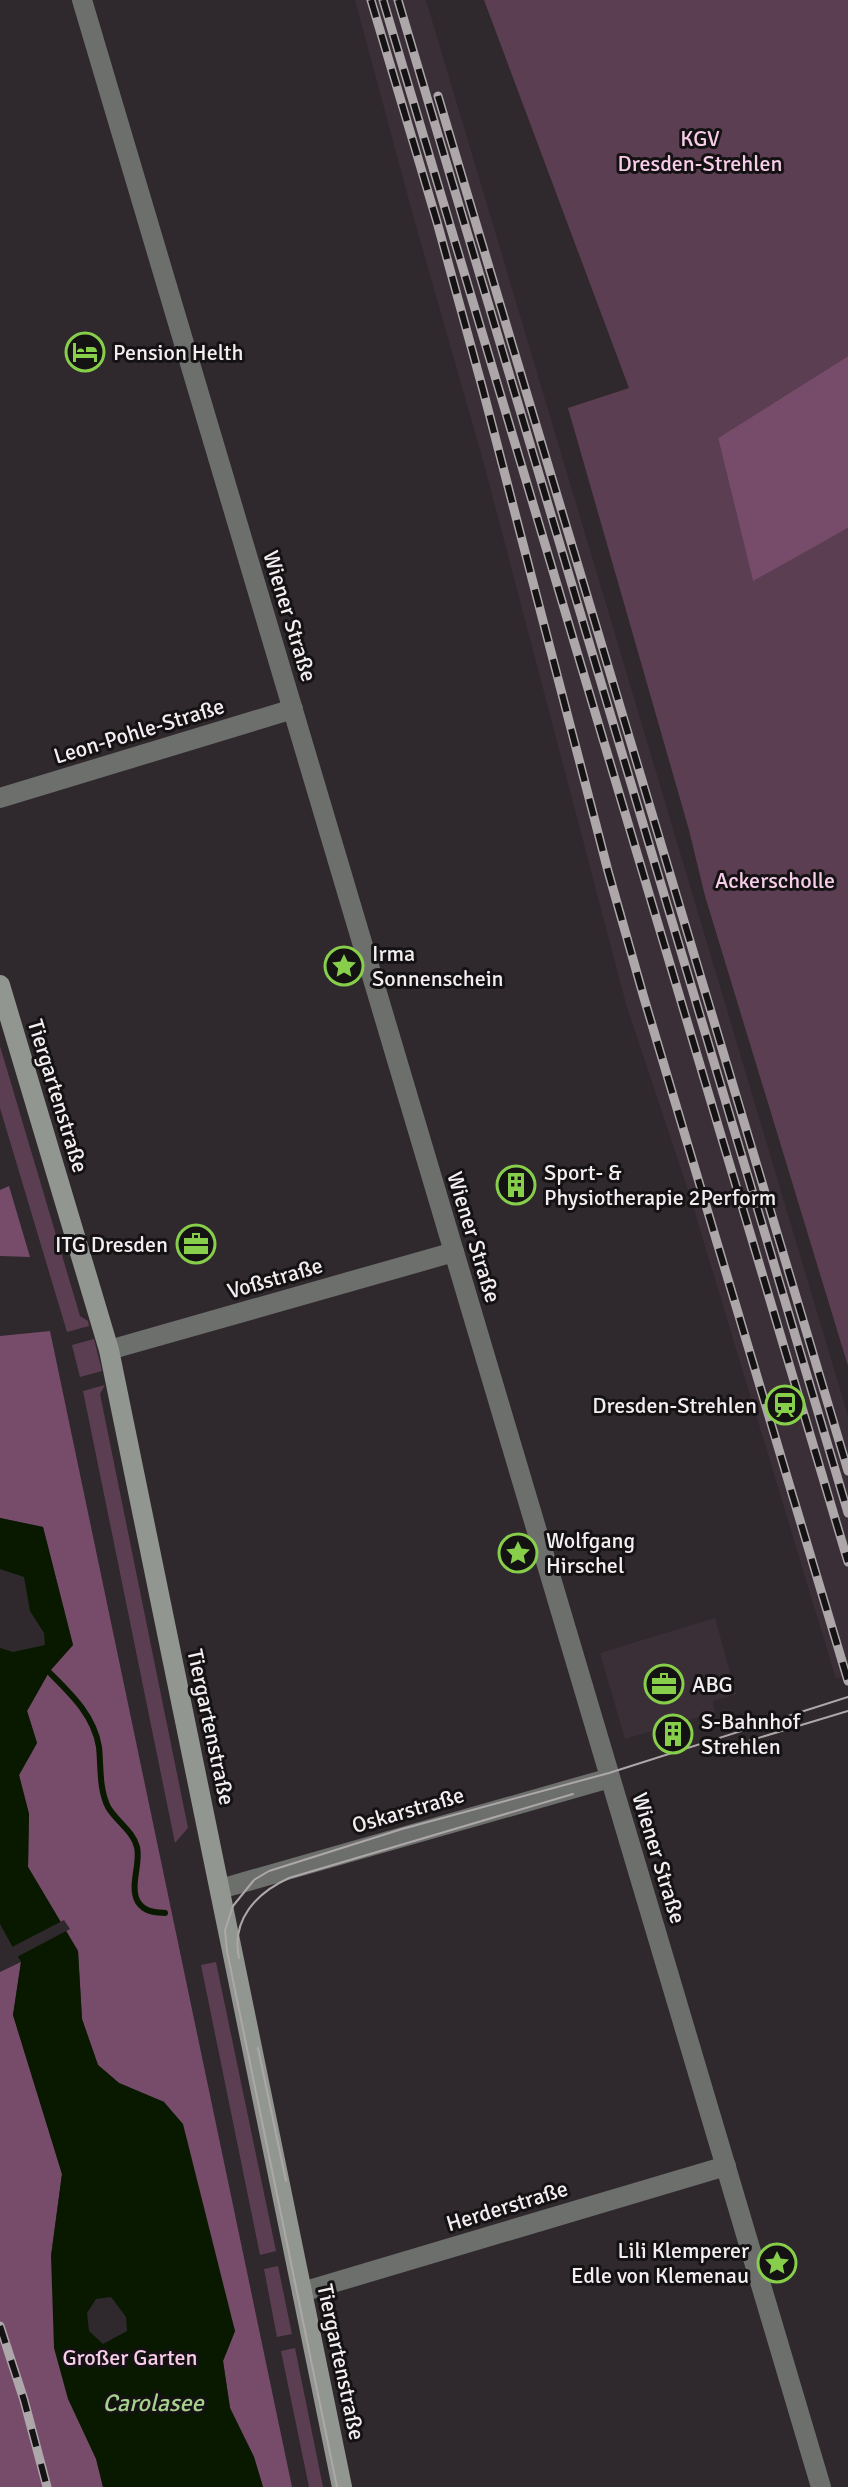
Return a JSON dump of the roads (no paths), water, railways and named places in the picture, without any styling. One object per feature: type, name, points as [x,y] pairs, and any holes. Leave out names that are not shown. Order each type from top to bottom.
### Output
[{"type":"main road","name":"Tiergartenstraße","points":[[0,985],[109,1350],[342,2487]]},
{"type":"street","name":"Wiener Straße","points":[[82,0],[821,2487]]},
{"type":"street","name":"Leon-Pohle-Straße","points":[[0,798],[293,709]]},
{"type":"street","name":"Voßstraße","points":[[109,1350],[454,1252]]},
{"type":"street","name":"Oskarstraße","points":[[220,1889],[610,1778]]},
{"type":"street","name":"Herderstraße","points":[[302,2292],[726,2166]]},
{"type":"water","name":"Carolasee","points":[[0,1518],[43,1527],[73,1645],[49,1672],[27,1711],[37,1743],[19,1775],[29,1814],[28,1867],[78,1951],[82,2019],[98,2065],[119,2083],[164,2102],[183,2124],[235,2331],[223,2361],[230,2408],[254,2457],[263,2487],[103,2487],[96,2459],[68,2399],[54,2348],[51,2256],[62,2174],[13,2015],[21,1962],[0,1924],[0,1648],[13,1652],[45,1645],[44,1633],[30,1611],[24,1577],[0,1569]],"holes":[[[111,2297],[126,2317],[127,2331],[103,2344],[89,2331],[87,2313],[96,2299]]]},
{"type":"waterway","points":[[49,1672],[80,1705],[96,1735],[105,1800],[137,1847],[135,1889],[138,1902],[146,1910],[165,1913]]},
{"type":"tram line","points":[[337,2487],[227,1951],[225,1930],[233,1906],[254,1880],[269,1871],[402,1829],[609,1773],[848,1697]]},
{"type":"tram line","points":[[745,1742],[848,1711]]},
{"type":"tram line","points":[[239,1958],[239,1932],[249,1909],[266,1891],[289,1878],[573,1794]]},
{"type":"tram line","points":[[258,2048],[286,2181]]},
{"type":"railway","points":[[371,0],[483,390],[644,998],[848,1681]]},
{"type":"railway","points":[[383,0],[848,1562]]},
{"type":"railway","points":[[398,0],[848,1513]]},
{"type":"railway","points":[[438,96],[848,1471]]},
{"type":"railway","points":[[0,2326],[47,2487]]},
{"type":"place","name":"Pension Helth","points":[[85,352]]},
{"type":"place","name":"Irma Sonnenschein","points":[[344,966]]},
{"type":"place","name":"Sport- & Physiotherapie 2Perform","points":[[516,1185]]},
{"type":"place","name":"ITG Dresden","points":[[196,1244]]},
{"type":"place","name":"Dresden-Strehlen","points":[[785,1405]]},
{"type":"place","name":"Wolfgang Hirschel","points":[[518,1553]]},
{"type":"place","name":"ABG","points":[[664,1684]]},
{"type":"place","name":"S-Bahnhof Strehlen","points":[[673,1734]]},
{"type":"place","name":"Lili Klemperer Edle von Klemenau","points":[[777,2263]]},
{"type":"park label","name":"KGV Dresden-Strehlen","points":[[700,150]]},
{"type":"park label","name":"Ackerscholle","points":[[775,880]]},
{"type":"park label","name":"Großer Garten","points":[[130,2357]]}]
